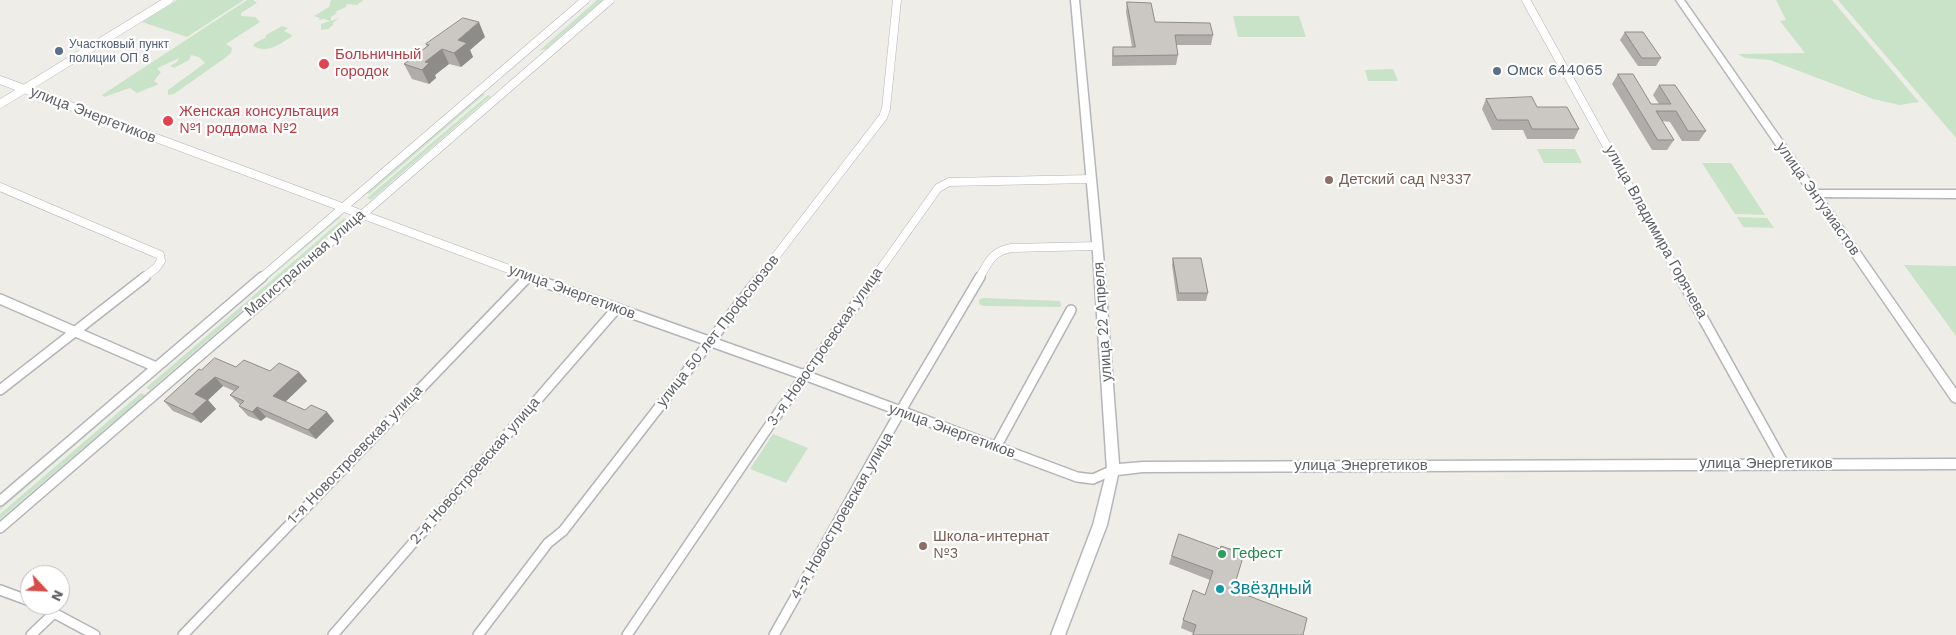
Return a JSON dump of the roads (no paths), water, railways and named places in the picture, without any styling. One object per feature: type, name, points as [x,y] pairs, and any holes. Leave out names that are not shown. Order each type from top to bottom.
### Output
[{"type":"main road","name":"улица 22 Апреля","points":[[1058,635],[1100,525],[1113,470],[1097,246],[1075,0]]},
{"type":"main road","name":"улица Энтузиастов","points":[[1680,0],[1956,398]]},
{"type":"main road","points":[[1814,193],[1956,194]]},
{"type":"main road","name":"улица Энергетиков","points":[[1113,470],[1144,467],[1956,464]]},
{"type":"street","points":[[0,104],[169,0]]},
{"type":"street","name":"Магистральная улица","points":[[0,501],[585,0]]},
{"type":"street","name":"Магистральная улица","points":[[0,528],[610,0]]},
{"type":"street","name":"улица 50 лет Профсоюзов","points":[[478,635],[548,543],[563,530],[885,113],[896,0]]},
{"type":"street","name":"улица Владимира Горячева","points":[[1526,0],[1784,464]]},
{"type":"street","name":"улица Энергетиков","points":[[0,80],[256,176],[362,213],[441,245],[807,376],[1077,477],[1093,479],[1113,470]]},
{"type":"street","name":"3-я Новостроевская улица","points":[[627,635],[770,426],[807,376],[914,221],[943,184],[949,182],[1091,179]]},
{"type":"street","points":[[0,187],[160,255],[161,261],[156,268],[0,390]]},
{"type":"street","name":"4-я Новостроевская улица","points":[[774,635],[900,412],[993,255],[1000,250],[1011,248],[1097,246]]},
{"type":"street","name":"1-я Новостроевская улица","points":[[183,635],[528,276]]},
{"type":"street","points":[[0,299],[156,367]]},
{"type":"street","name":"2-я Новостроевская улица","points":[[333,635],[617,308]]},
{"type":"street","points":[[996,447],[1071,310]]},
{"type":"street","points":[[0,590],[20,597]]},
{"type":"street","points":[[31,635],[52,615]]},
{"type":"street","points":[[58,615],[95,635]]},
{"type":"place","name":"Участковый пункт полиции ОП 8","points":[[59,51]]},
{"type":"place","name":"Больничный городок","points":[[324,64]]},
{"type":"place","name":"Омск 644065","points":[[1497,71]]},
{"type":"place","name":"Женская консультация №1 роддома №2","points":[[168,121]]},
{"type":"place","name":"Детский сад №337","points":[[1329,180]]},
{"type":"place","name":"Школа-интернат №3","points":[[923,546]]},
{"type":"place","name":"Гефест","points":[[1222,554]]},
{"type":"place","name":"Звёздный","points":[[1220,589]]}]
